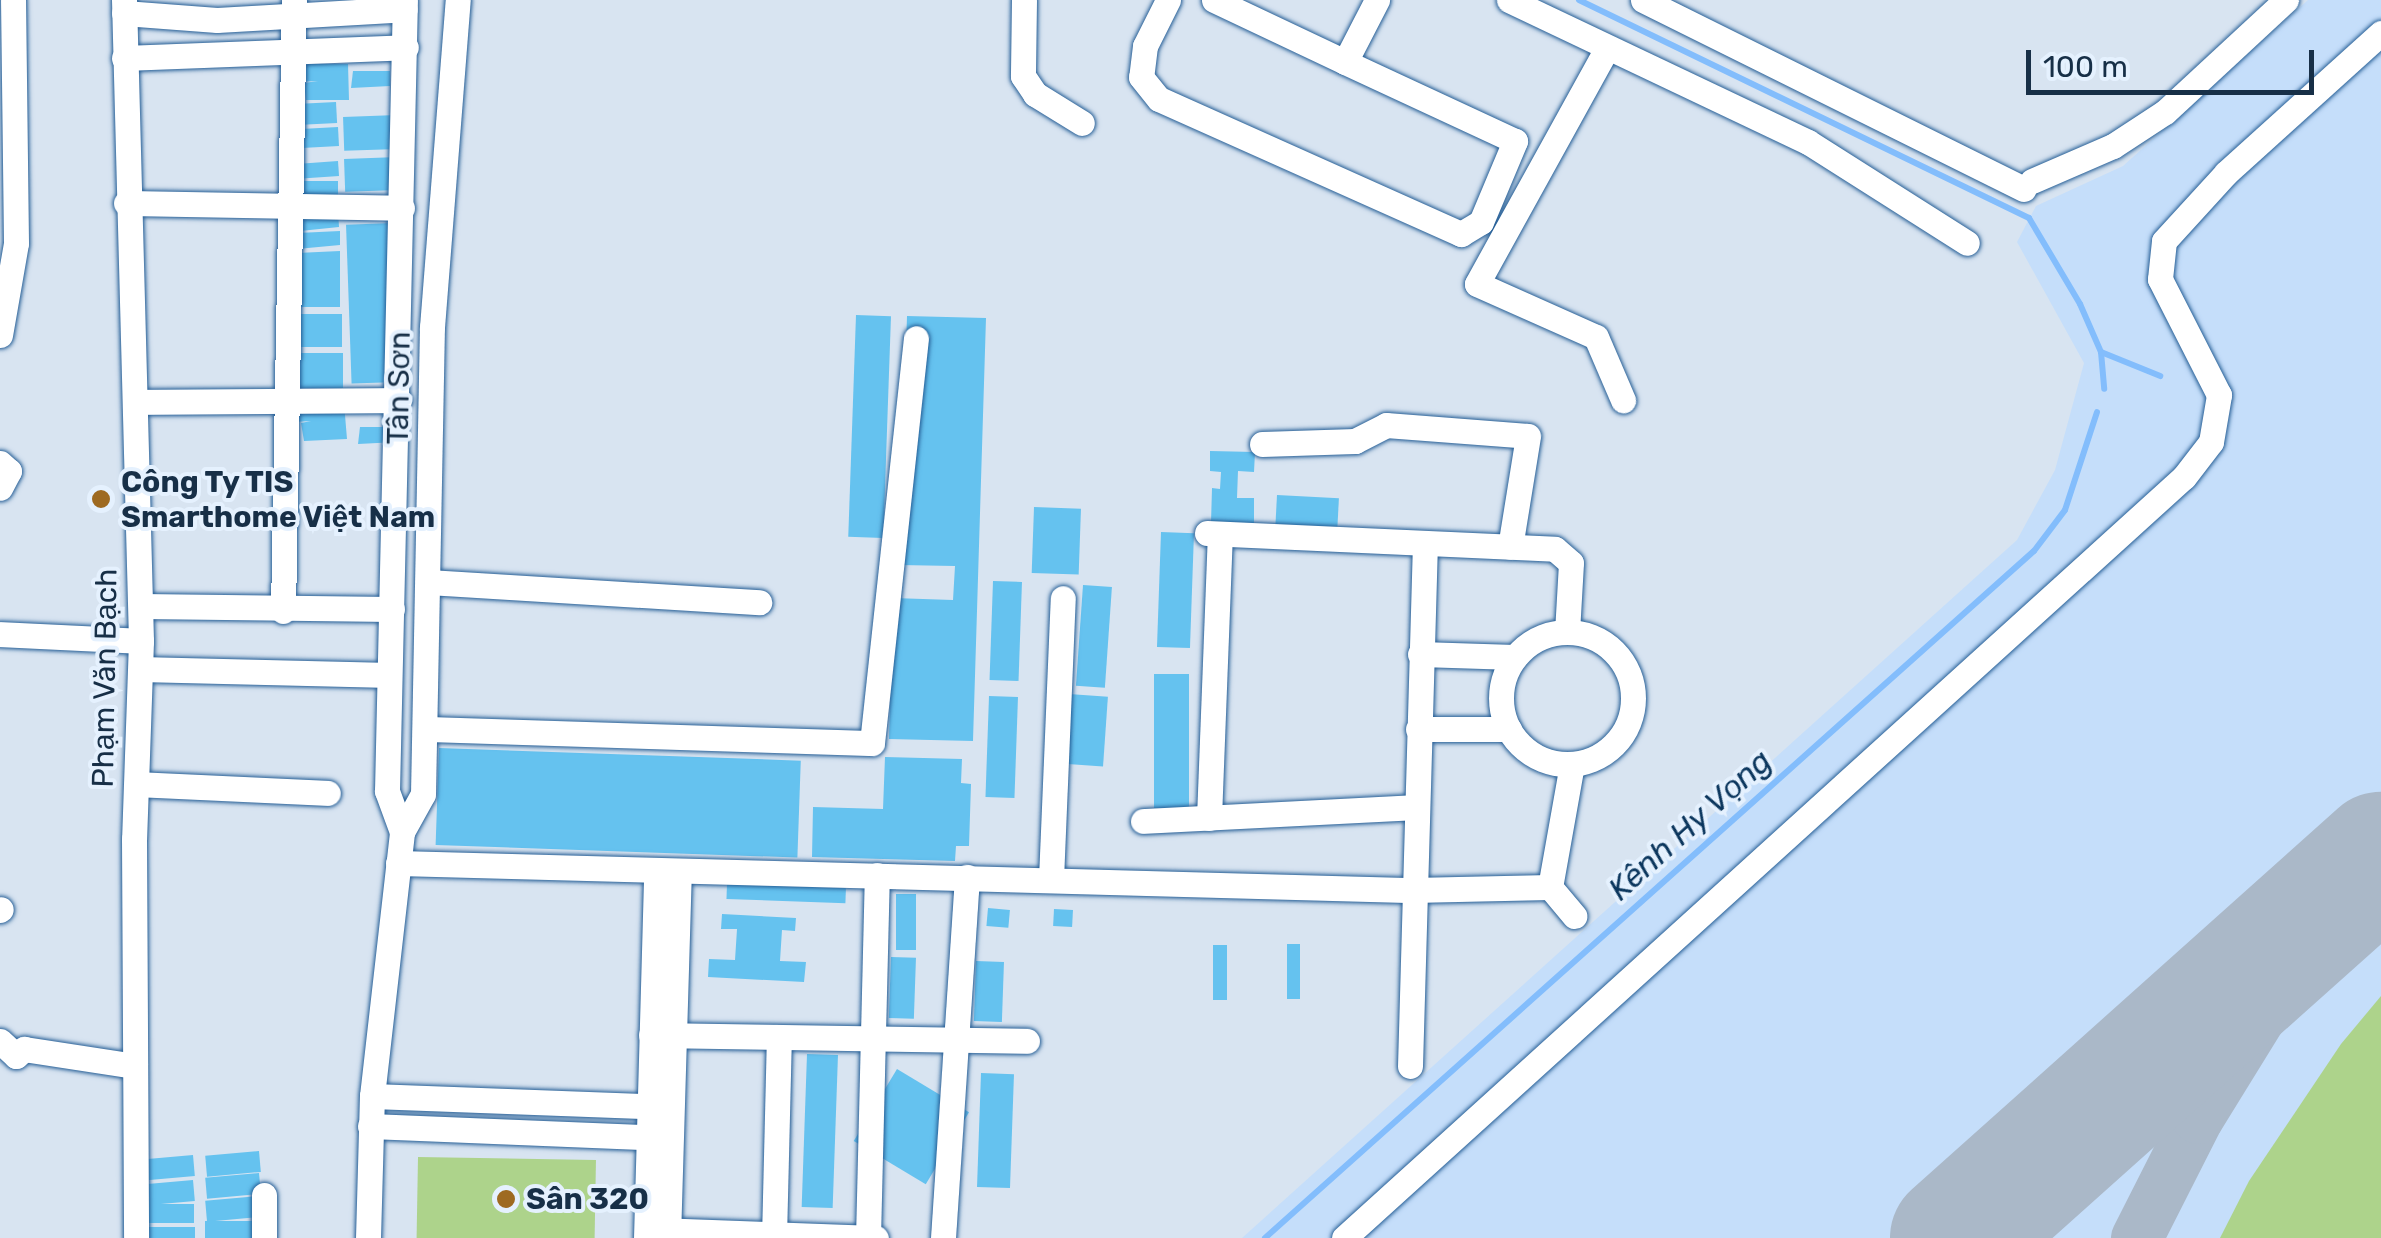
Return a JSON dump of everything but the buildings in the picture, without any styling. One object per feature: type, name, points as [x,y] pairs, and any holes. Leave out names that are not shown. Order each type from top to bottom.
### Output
[{"type":"street","points":[[0,335],[8,236],[14,0]]},
{"type":"street","name":"Tân Sơn","points":[[368,1238],[372,1096],[398,863],[402,832],[423,794],[432,327],[458,0]]},
{"type":"street","points":[[1024,0],[1023,76],[1035,94],[1082,123]]},
{"type":"street","points":[[1168,0],[1145,46],[1140,76],[1159,99],[1461,234],[1481,222],[1516,140],[1214,0]]},
{"type":"street","points":[[1346,62],[1376,0]]},
{"type":"street","points":[[1508,0],[1606,50],[1808,142],[1968,244]]},
{"type":"street","points":[[1643,0],[2028,185],[2113,146],[2165,112],[2286,0]]},
{"type":"street","points":[[124,6],[217,10],[405,5]]},
{"type":"street","name":"Tân Sơn","points":[[402,832],[387,791],[402,327],[405,5]]},
{"type":"street","name":"Phạm Văn Bạch","points":[[124,6],[126,203],[141,606],[136,784],[136,1238]]},
{"type":"street","points":[[283,611],[290,400],[288,208],[294,9]]},
{"type":"street","points":[[1344,1238],[2184,477],[2210,442],[2219,394],[2160,279],[2164,241],[2226,173],[2381,33]]},
{"type":"street","points":[[124,58],[294,54],[406,46]]},
{"type":"street","points":[[1606,50],[1477,284],[1596,337],[1624,400]]},
{"type":"street","points":[[126,203],[402,208]]},
{"type":"street","points":[[402,327],[418,337],[432,327]]},
{"type":"street","points":[[425,730],[872,743],[916,338]]},
{"type":"street","points":[[135,402],[290,400],[400,391],[414,375],[430,382]]},
{"type":"street","points":[[1262,444],[1355,441],[1386,425],[1528,436],[1510,547]]},
{"type":"street","points":[[0,463],[9,472],[0,488]]},
{"type":"street","points":[[1209,818],[1213,534],[1510,547],[1564,553],[1571,563],[1567,632]]},
{"type":"street","points":[[1410,1066],[1412,890],[1425,543]]},
{"type":"street","points":[[428,582],[758,602]]},
{"type":"street","points":[[1051,879],[1063,598]]},
{"type":"street","points":[[141,606],[283,611],[392,609]]},
{"type":"street","points":[[1567,632],[1595,637],[1613,650],[1633,688],[1633,709],[1618,738],[1593,759],[1572,764],[1530,753],[1509,729],[1500,697],[1515,657],[1532,642],[1567,632]]},
{"type":"street","points":[[0,634],[141,641]]},
{"type":"street","points":[[1420,654],[1515,657]]},
{"type":"street","points":[[141,669],[390,675]]},
{"type":"street","points":[[1418,730],[1509,729]]},
{"type":"street","points":[[1572,764],[1550,887],[1574,916]]},
{"type":"street","points":[[136,784],[328,794]]},
{"type":"street","points":[[1143,821],[1415,806]]},
{"type":"street","points":[[398,863],[1412,890],[1550,887]]},
{"type":"street","points":[[657,1234],[668,872]]},
{"type":"street","points":[[868,1238],[878,875]]},
{"type":"street","points":[[943,1238],[966,877]]},
{"type":"street","points":[[663,1035],[1027,1042]]},
{"type":"street","points":[[657,1234],[648,1137],[649,1106],[663,1035]]},
{"type":"street","points":[[774,1236],[779,1037]]},
{"type":"street","points":[[5,1057],[24,1049],[135,1066]]},
{"type":"street","points":[[372,1096],[649,1106]]},
{"type":"street","points":[[370,1126],[648,1137]]},
{"type":"street","points":[[264,1195],[264,1238]]},
{"type":"street","points":[[657,1234],[876,1238]]},
{"type":"shaded area","points":[[2308,0],[2381,0],[2381,1238],[1242,1238],[2017,540],[2055,470],[2084,363],[2017,242],[2036,206],[2123,166]]},
{"type":"green space","points":[[2381,996],[2381,1238],[2220,1238],[2249,1181],[2341,1044]]},
{"type":"green space","name":"Sân 320","points":[[418,1157],[596,1160],[595,1238],[417,1238]]},
{"type":"waterway","name":"Kênh Hy Vọng","points":[[1579,0],[2029,218],[2080,304],[2101,352],[2104,389]]},
{"type":"waterway","points":[[2101,352],[2160,376]]},
{"type":"waterway","name":"Kênh Hy Vọng","points":[[1265,1238],[2034,551],[2065,510],[2097,412]]},
{"type":"taxiway","points":[[2137,1238],[2198,1118],[2269,1003],[2381,865]]},
{"type":"runway","points":[[1955,1238],[2381,857]]},
{"type":"place","name":"Công Ty TIS Smarthome Việt Nam","points":[[101,499]]},
{"type":"place","name":"Sân 320","points":[[506,1199]]}]
